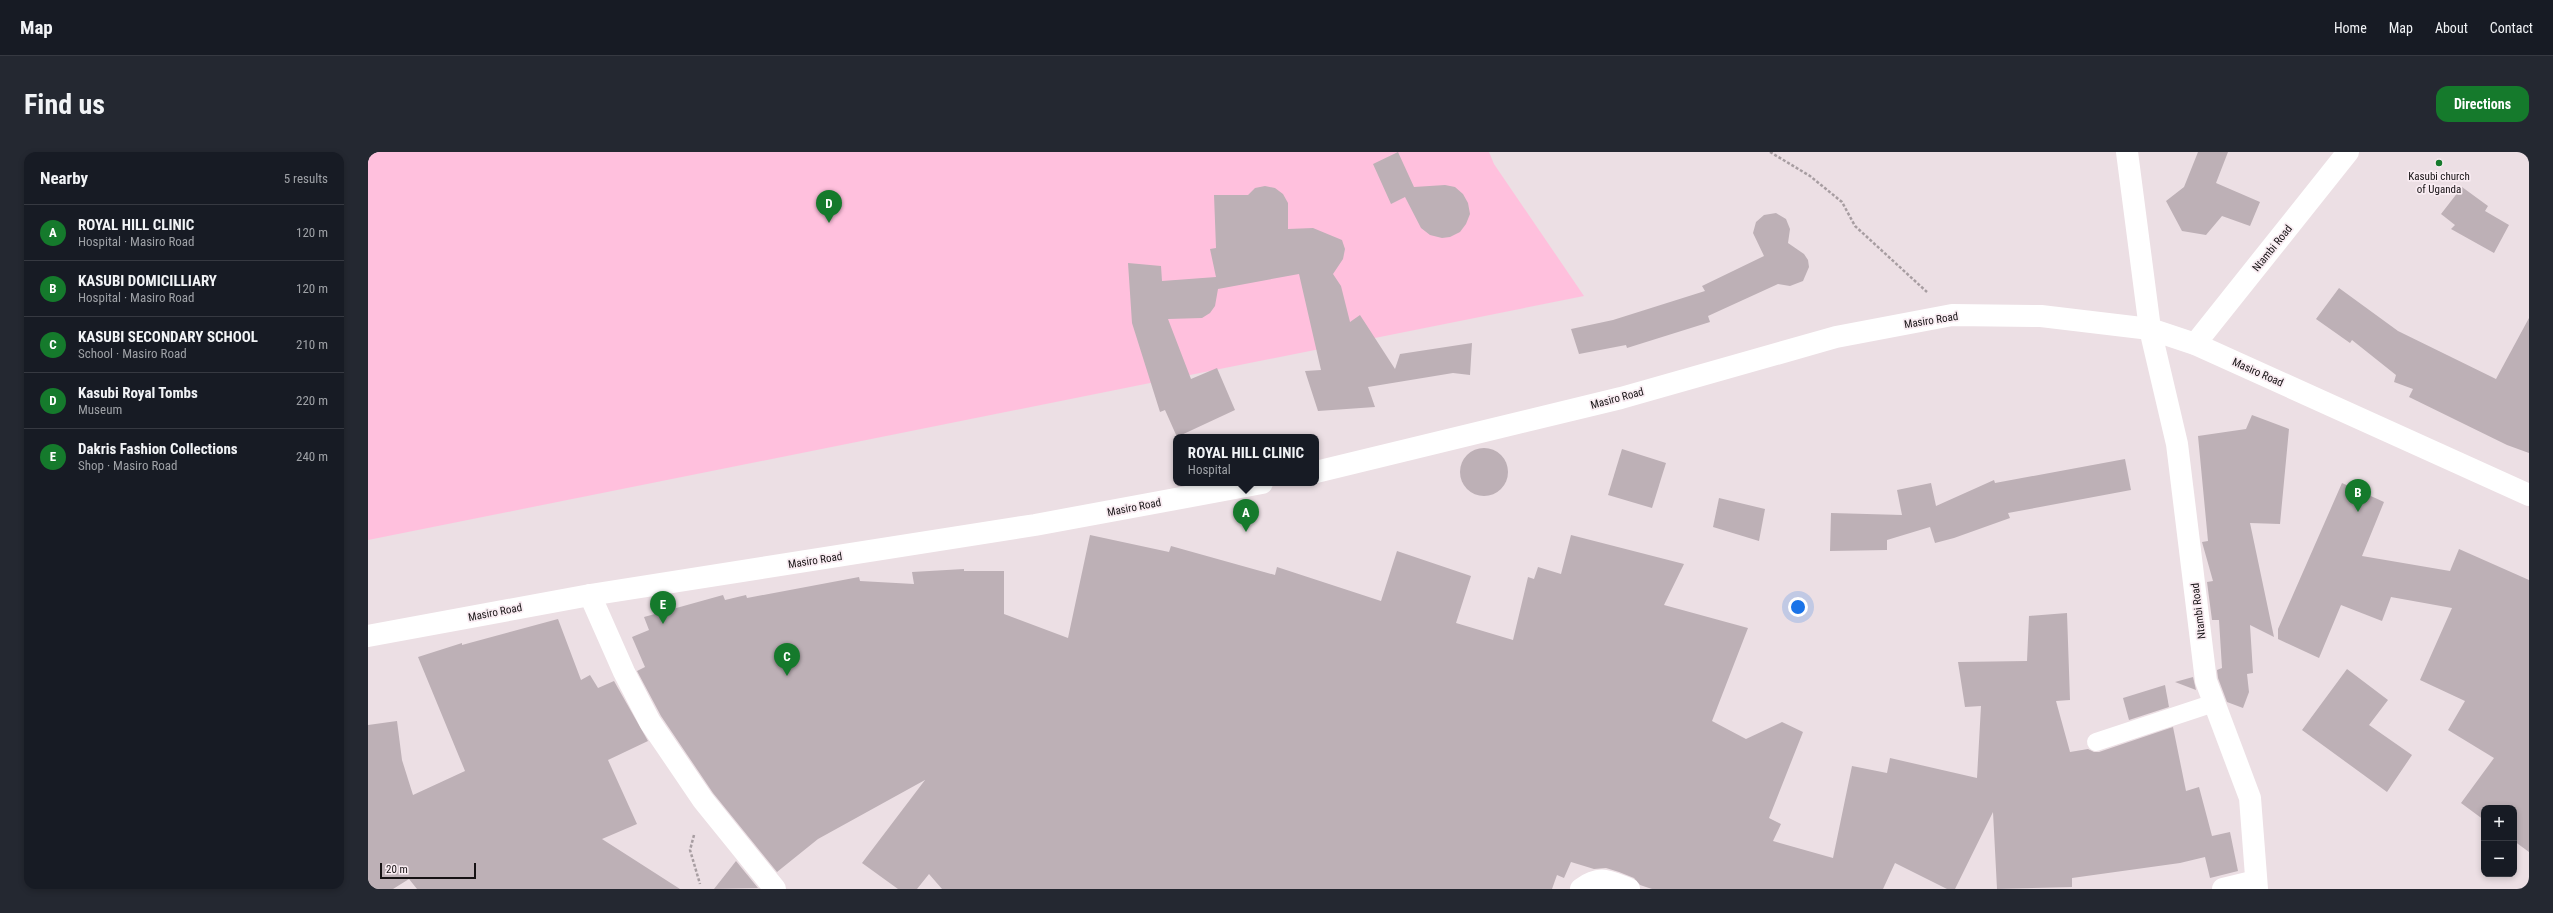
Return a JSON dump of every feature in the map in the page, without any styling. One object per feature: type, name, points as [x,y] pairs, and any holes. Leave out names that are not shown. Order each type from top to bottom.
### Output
[{"type":"main road","name":"Ntambi Road","points":[[2127,152],[2150,329],[2178,444],[2206,681],[2250,798],[2257,885]]},
{"type":"main road","name":"Ntambi Road","points":[[2195,344],[2348,152]]},
{"type":"main road","name":"Masiro Road","points":[[1319,471],[1621,398],[1836,337],[1952,315],[2041,316],[2150,329],[2195,344],[2529,495]]},
{"type":"main road","name":"Masiro Road","points":[[368,636],[590,595],[1035,525],[1246,486]]},
{"type":"main road","points":[[590,595],[624,672],[650,722],[703,800],[775,889]]},
{"type":"main road","points":[[1581,889],[1597,879],[1608,881],[1629,889]]},
{"type":"main road","points":[[2223,889],[2257,885]]},
{"type":"lane","points":[[2096,742],[2214,703]]},
{"type":"path","points":[[1770,152],[1810,176],[1842,202],[1855,226],[1952,315]]},
{"type":"path","points":[[700,884],[690,850],[703,800]]},
{"type":"shaded area","points":[[368,152],[1489,152],[1494,164],[1584,296],[368,540]]},
{"type":"building","points":[[1398,152],[1414,187],[1445,185],[1455,187],[1463,194],[1468,203],[1470,214],[1466,224],[1460,232],[1450,237],[1442,238],[1430,235],[1421,228],[1405,197],[1391,204],[1373,164]]},
{"type":"building","points":[[2198,152],[2228,152],[2216,183],[2260,202],[2250,226],[2222,216],[2206,235],[2182,231],[2166,201],[2184,187]]},
{"type":"building","points":[[1265,186],[1275,188],[1283,194],[1288,203],[1288,229],[1313,228],[1342,240],[1345,249],[1343,259],[1333,274],[1341,286],[1350,322],[1360,315],[1395,369],[1400,354],[1472,343],[1470,375],[1453,373],[1368,387],[1375,407],[1318,411],[1305,371],[1321,370],[1299,274],[1218,289],[1215,306],[1210,313],[1202,318],[1168,319],[1191,379],[1217,368],[1235,410],[1183,434],[1176,434],[1165,410],[1160,412],[1132,323],[1128,263],[1161,266],[1162,281],[1216,277],[1210,249],[1216,248],[1214,195],[1248,195],[1255,188]]},
{"type":"building","points":[[2462,187],[2488,206],[2485,211],[2509,225],[2494,253],[2451,229],[2455,225],[2441,214]]},
{"type":"building","points":[[1776,213],[1786,219],[1790,229],[1788,243],[1804,254],[1808,260],[1809,267],[1803,281],[1790,286],[1778,284],[1708,316],[1710,322],[1627,348],[1626,345],[1579,354],[1571,329],[1613,320],[1705,291],[1702,286],[1764,256],[1753,233],[1756,222],[1764,215]]},
{"type":"building","points":[[2339,288],[2398,331],[2496,379],[2529,318],[2529,453],[2507,445],[2409,397],[2413,389],[2394,382],[2396,375],[2352,340],[2350,343],[2316,319]]},
{"type":"building","points":[[2252,415],[2289,429],[2280,524],[2250,523],[2274,637],[2250,625],[2253,673],[2247,674],[2249,692],[2243,708],[2227,702],[2218,678],[2217,670],[2222,668],[2219,620],[2212,620],[2207,582],[2213,581],[2202,542],[2208,541],[2198,436],[2246,429]]},
{"type":"building","points":[[1479,448],[1489,448],[1501,455],[1508,467],[1508,477],[1501,489],[1489,496],[1479,496],[1471,492],[1464,485],[1460,477],[1460,467],[1464,459],[1471,452]]},
{"type":"building","points":[[1622,449],[1666,463],[1652,508],[1608,495]]},
{"type":"building","points":[[2125,459],[2131,490],[2008,513],[2010,518],[1954,538],[1935,543],[1930,527],[1887,540],[1887,550],[1830,551],[1831,513],[1902,515],[1897,490],[1931,483],[1936,506],[1994,480],[1995,483]]},
{"type":"building","points":[[2342,483],[2384,502],[2362,556],[2450,571],[2459,549],[2529,580],[2529,852],[2517,843],[2517,805],[2481,805],[2481,818],[2461,803],[2494,758],[2448,730],[2465,701],[2420,680],[2452,608],[2391,597],[2382,621],[2341,605],[2319,658],[2278,639],[2278,629]]},
{"type":"building","points":[[1719,498],[1765,509],[1759,541],[1713,527]]},
{"type":"building","points":[[1090,535],[1169,552],[1171,546],[1275,575],[1277,567],[1381,601],[1397,551],[1471,576],[1456,623],[1513,640],[1528,577],[1534,579],[1538,567],[1561,574],[1571,535],[1684,564],[1664,605],[1748,628],[1712,721],[1746,739],[1782,722],[1803,732],[1769,818],[1781,824],[1773,841],[1833,858],[1852,766],[1887,773],[1890,758],[1977,778],[1981,706],[1965,707],[1958,662],[2027,661],[2029,616],[2067,613],[2070,700],[2056,701],[2070,752],[2088,749],[2094,752],[2099,752],[2173,727],[2186,791],[2199,787],[2212,836],[2230,832],[2238,871],[2210,878],[2205,857],[2180,863],[2072,878],[2072,887],[1997,889],[1993,812],[1955,889],[1947,889],[1895,863],[1883,889],[1652,889],[1640,885],[1634,878],[1619,872],[1606,868],[1594,869],[1571,862],[1564,878],[1557,875],[1552,889],[942,889],[929,874],[917,889],[898,889],[862,863],[925,780],[818,839],[777,872],[713,793],[661,716],[637,671],[645,667],[632,637],[649,630],[644,617],[723,595],[725,600],[746,595],[747,598],[859,577],[860,581],[914,584],[912,572],[964,569],[964,571],[1004,571],[1004,614],[1068,638]]},
{"type":"building","points":[[558,619],[581,680],[590,675],[598,688],[614,681],[648,741],[608,760],[637,824],[602,839],[680,889],[417,889],[409,879],[393,889],[368,889],[368,725],[397,721],[402,760],[413,795],[465,771],[418,657],[462,643],[462,645]]},
{"type":"building","points":[[2347,669],[2388,700],[2369,725],[2412,755],[2387,792],[2302,730]]},
{"type":"building","points":[[2193,677],[2196,690],[2175,682]]},
{"type":"building","points":[[2165,685],[2169,707],[2129,720],[2123,698]]},
{"type":"building","points":[[736,861],[758,888],[714,889]]},
{"type":"place","name":"Kasubi church of Uganda","points":[[2439,163]]},
{"type":"place","name":"Kasubi Royal Tombs","points":[[829,223]]},
{"type":"place","name":"KASUBI DOMICILLIARY","points":[[2358,512]]},
{"type":"place","name":"ROYAL HILL CLINIC","points":[[1246,532]]},
{"type":"place","name":"Dakris Fashion Collections","points":[[663,624]]},
{"type":"place","name":"KASUBI SECONDARY SCHOOL","points":[[787,676]]}]
